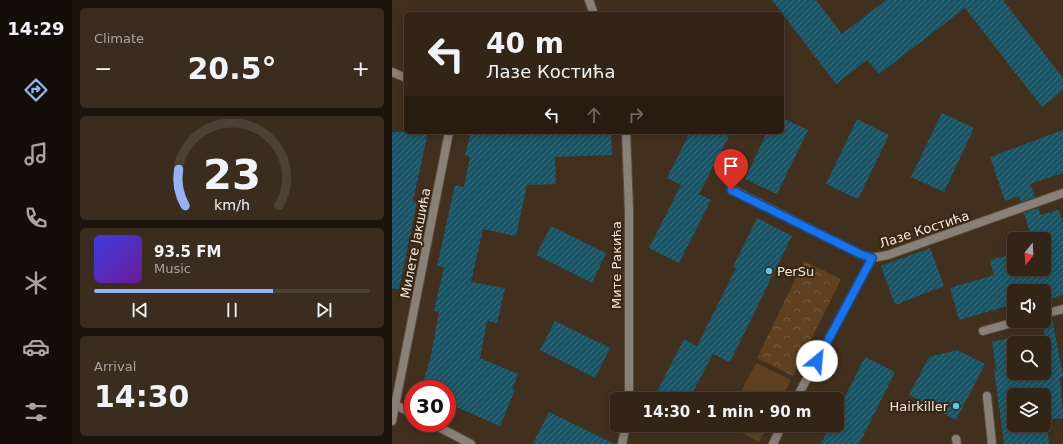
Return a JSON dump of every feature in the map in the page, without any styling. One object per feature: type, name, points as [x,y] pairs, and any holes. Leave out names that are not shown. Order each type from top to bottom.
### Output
[{"type":"street","points":[[589,0],[593,12]]},
{"type":"street","points":[[392,72],[404,77]]},
{"type":"street","name":"Милете Јакшића","points":[[392,421],[394,404],[449,134]]},
{"type":"street","name":"Мите Ракића","points":[[626,134],[629,210],[629,392]]},
{"type":"street","name":"Лазе Костића","points":[[731,190],[860,254],[872,258],[888,255],[1063,193]]},
{"type":"street","points":[[800,392],[872,258]]},
{"type":"street","points":[[1051,312],[1063,309]]},
{"type":"street","points":[[983,331],[1007,324]]},
{"type":"street","points":[[987,396],[992,444]]},
{"type":"street","points":[[394,404],[404,409]]},
{"type":"street","points":[[448,432],[471,444]]},
{"type":"street","points":[[622,444],[625,432]]},
{"type":"street","points":[[773,444],[779,432]]},
{"type":"green space","points":[[804,261],[841,279],[793,376],[757,358]]},
{"type":"green space","points":[[756,363],[791,380],[785,392],[741,392]]},
{"type":"green space","points":[[740,432],[764,432],[759,442]]},
{"type":"building","points":[[772,0],[816,0],[842,34],[886,0],[1003,0],[1063,78],[1063,90],[1042,107],[965,8],[879,74],[867,60],[836,84],[784,16],[784,12],[781,12]]},
{"type":"building","points":[[942,113],[974,128],[944,192],[911,177]]},
{"type":"building","points":[[784,119],[808,130],[777,194],[745,179],[766,134],[784,134]]},
{"type":"building","points":[[857,119],[889,135],[858,199],[826,184]]},
{"type":"building","points":[[1063,130],[1063,173],[1030,184],[1035,197],[1021,202],[1019,196],[1005,201],[990,157]]},
{"type":"building","points":[[392,132],[404,132],[404,134],[428,134],[413,201],[417,202],[399,289],[392,289]]},
{"type":"building","points":[[470,134],[611,134],[612,155],[555,157],[556,184],[527,185],[516,236],[483,229],[471,282],[505,288],[497,323],[487,321],[480,358],[518,374],[512,389],[515,390],[500,426],[456,407],[456,380],[424,380],[430,360],[439,312],[434,311],[444,267],[437,266],[455,185],[464,187],[470,157],[465,155]]},
{"type":"building","points":[[689,134],[730,134],[699,194],[711,200],[679,263],[649,248],[681,185],[667,178]]},
{"type":"building","points":[[1038,208],[1041,215],[1059,210],[1063,223],[1063,295],[1051,298],[1051,284],[1007,284],[1007,306],[959,320],[950,288],[994,275],[990,260],[1007,256],[1007,276],[1051,276],[1051,232],[1030,232],[1024,213]]},
{"type":"building","points":[[757,218],[792,236],[730,362],[713,354],[693,392],[657,392],[684,339],[697,346],[736,268],[733,267]]},
{"type":"building","points":[[551,226],[606,253],[592,283],[536,255]]},
{"type":"building","points":[[930,248],[944,286],[895,305],[881,266]]},
{"type":"building","points":[[1051,318],[1063,376],[1060,378],[1063,418],[1051,419],[1051,388],[1007,388],[1007,432],[1048,432],[1049,444],[1004,444],[994,369],[997,371],[992,342],[1007,339],[1007,380],[1051,380],[1051,336],[1044,336],[1044,328],[1051,328]]},
{"type":"building","points":[[555,321],[610,348],[595,378],[540,350]]},
{"type":"building","points":[[957,350],[985,364],[956,420],[909,395],[929,357]]},
{"type":"building","points":[[865,357],[895,372],[859,444],[821,444],[827,432],[844,432],[844,399]]},
{"type":"building","points":[[549,412],[615,444],[533,444]]},
{"type":"place","name":"PerSu","points":[[769,271]]},
{"type":"place","name":"Hairkiller","points":[[956,406]]},
{"type":"route","points":[[731,190],[866,257],[872,258],[817,361]]}]
